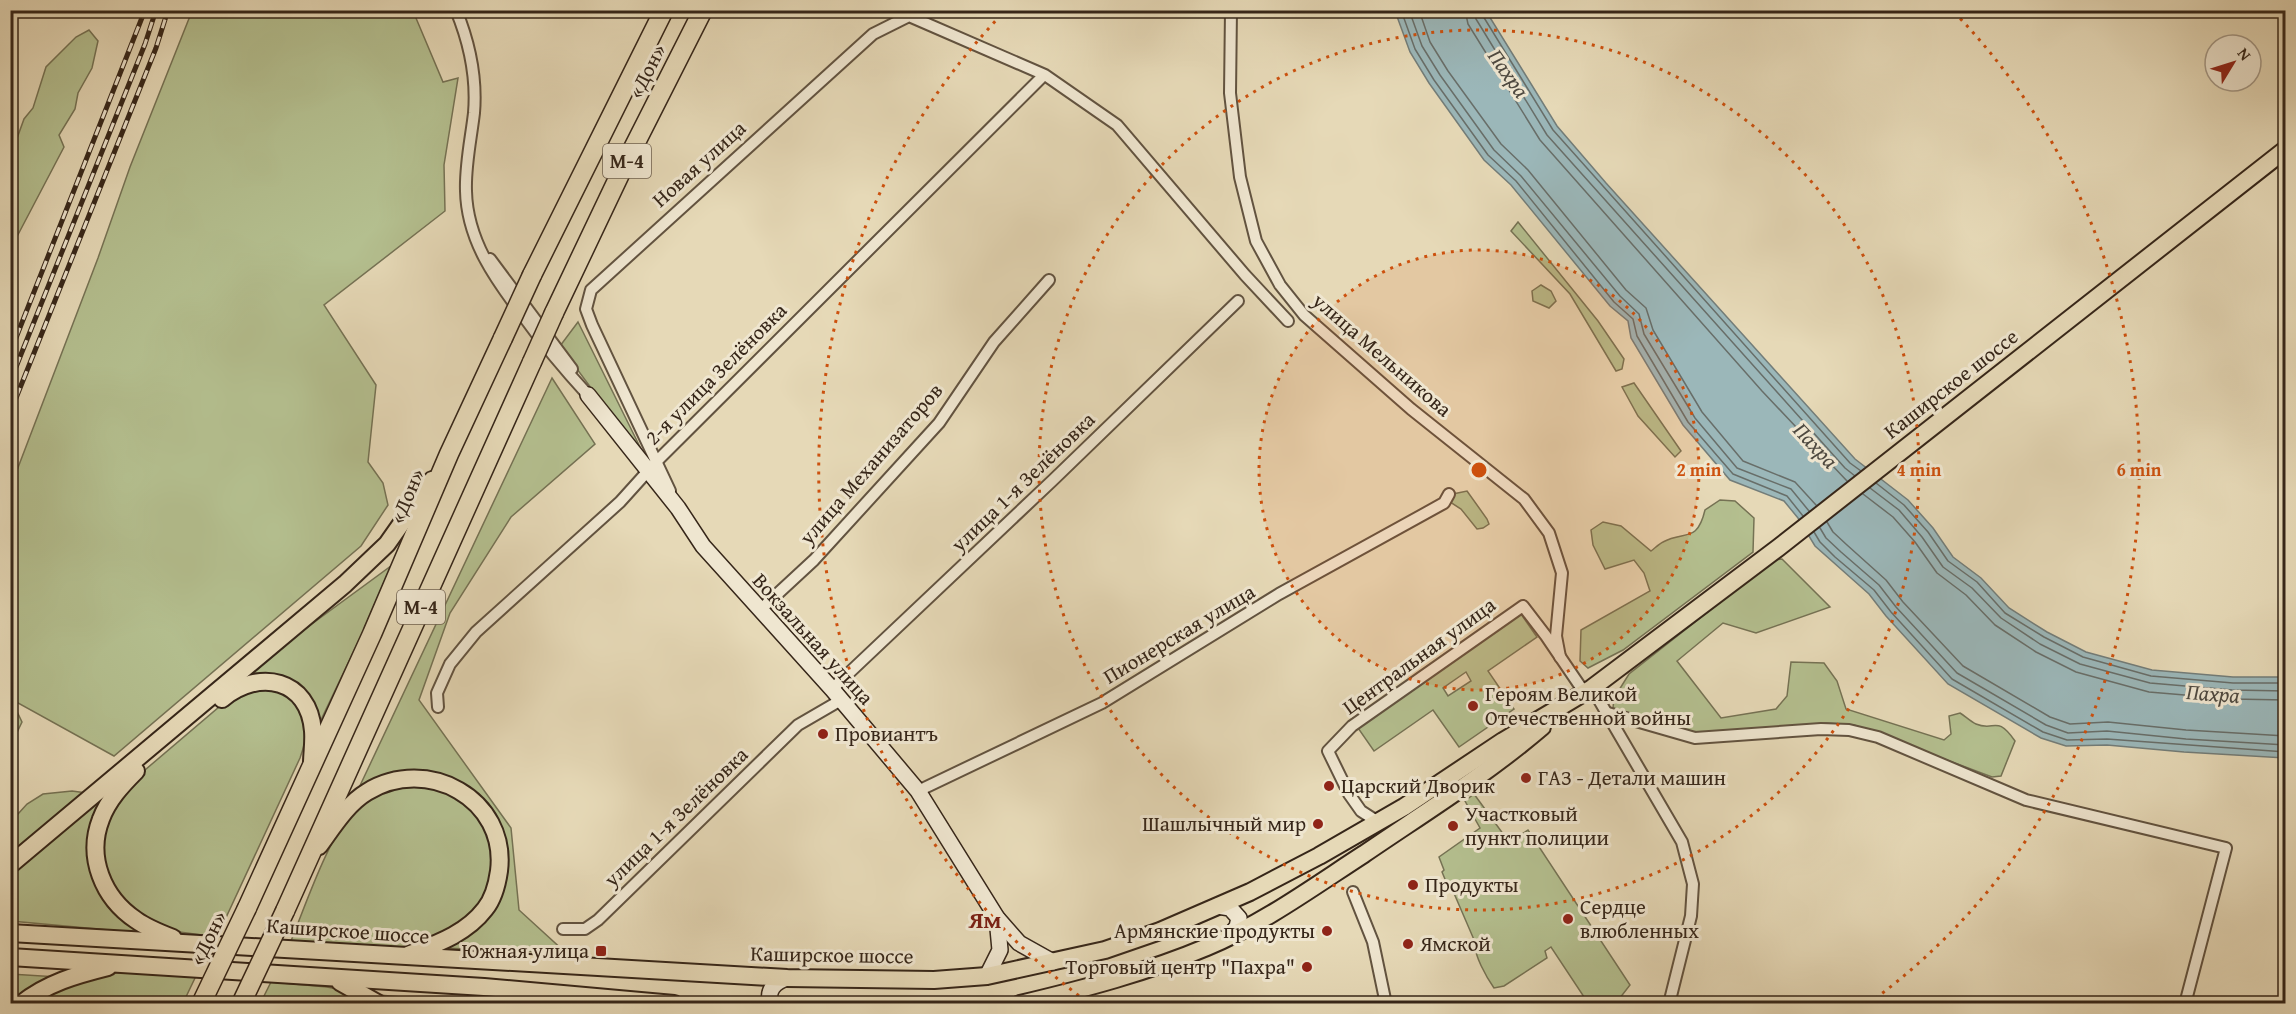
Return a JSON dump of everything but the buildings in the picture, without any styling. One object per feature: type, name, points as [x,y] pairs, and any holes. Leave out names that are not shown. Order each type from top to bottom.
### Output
[{"type":"highway","name":"«Дон»","points":[[201,1004],[312,767],[449,454],[532,275],[664,10]]},
{"type":"highway","name":"«Дон»","points":[[242,1004],[554,313],[622,170],[703,10]]},
{"type":"main road","name":"Каширское шоссе","points":[[1020,1004],[1127,975],[1207,947],[1278,910],[1409,823],[1514,751],[1588,690],[1778,548],[2286,149]]},
{"type":"main road","points":[[10,865],[370,561],[404,523],[449,454]]},
{"type":"main road","points":[[185,943],[136,920],[116,902],[104,887],[97,866],[96,843],[100,820],[112,798],[139,767],[231,691],[255,681],[267,680],[280,683],[293,691],[303,702],[313,730],[312,767]]},
{"type":"main road","name":"Каширское шоссе","points":[[10,933],[787,978],[934,980],[987,976],[1105,950],[1160,931],[1250,892],[1378,822],[1588,690]]},
{"type":"main road","points":[[312,853],[359,798],[376,787],[396,780],[413,778],[444,782],[463,792],[480,808],[491,828],[499,854],[497,880],[491,901],[474,921],[450,938],[402,957]]},
{"type":"main road","points":[[10,957],[126,963],[674,1004]]},
{"type":"main road","points":[[21,1004],[45,987],[62,980],[126,963]]},
{"type":"main road","points":[[334,979],[379,1004]]},
{"type":"main road","points":[[562,1004],[619,1000]]},
{"type":"street","points":[[456,10],[466,35],[474,81],[474,111],[465,189],[471,225],[484,261],[497,282],[557,362],[588,395]]},
{"type":"street","name":"улица Мельникова","points":[[1231,10],[1230,93],[1240,177],[1256,241],[1280,285],[1304,315],[1411,409],[1524,499],[1549,533],[1562,573],[1556,636],[1560,657]]},
{"type":"street","name":"Новая улица","points":[[652,466],[589,317],[586,309],[587,298],[596,285],[880,30],[909,16],[1043,77],[1117,126],[1245,275],[1288,321]]},
{"type":"street","name":"2-я улица Зелёновка","points":[[438,707],[437,693],[450,664],[476,632],[620,501],[652,466],[1043,77]]},
{"type":"street","name":"улица Механизаторов","points":[[760,610],[814,560],[939,423],[994,342],[1049,280]]},
{"type":"street","name":"улица 1-я Зелёновка","points":[[563,929],[585,929],[598,920],[798,725],[836,695],[1238,301]]},
{"type":"street","name":"Вокзальная улица","points":[[588,395],[652,466],[703,546],[918,791],[997,918],[1019,943],[1053,962]]},
{"type":"street","name":"Пионерская улица","points":[[918,791],[1102,703],[1279,594],[1444,503],[1449,494]]},
{"type":"street","name":"Центральная улица","points":[[1378,822],[1361,811],[1349,794],[1328,751],[1352,726],[1522,606],[1560,657],[1608,713],[1682,843],[1693,884],[1691,916],[1669,1004]]},
{"type":"street","points":[[1608,713],[1695,738],[1821,729],[1849,730],[1878,737],[2026,800],[2226,848],[2185,1004]]},
{"type":"street","points":[[1353,892],[1373,942],[1386,1004]]},
{"type":"street","points":[[1218,906],[1230,908],[1239,918],[1237,927],[1228,937]]},
{"type":"street","name":"Вокзальная улица","points":[[987,976],[1000,950],[997,918]]},
{"type":"street","points":[[771,1004],[769,994],[771,988],[787,978]]},
{"type":"green space","points":[[192,11],[413,11],[443,82],[458,78],[444,165],[445,211],[324,305],[376,385],[368,462],[383,483],[388,505],[361,546],[114,756],[11,699],[11,486],[98,258],[130,167]]},
{"type":"green space","points":[[89,30],[98,41],[92,68],[78,93],[75,109],[59,135],[64,147],[11,248],[11,155],[24,119],[33,108],[46,67],[76,37]]},
{"type":"green space","points":[[1518,222],[1598,321],[1624,359],[1622,369],[1616,371],[1570,294],[1511,231]]},
{"type":"green space","points":[[1541,285],[1551,291],[1556,301],[1549,308],[1533,301],[1532,291]]},
{"type":"green space","points":[[578,322],[642,451],[639,453],[560,346]]},
{"type":"green space","points":[[552,378],[595,444],[511,517],[450,613],[419,700],[511,828],[519,910],[566,953],[443,948],[479,921],[503,847],[447,778],[357,792]]},
{"type":"green space","points":[[1634,383],[1681,451],[1675,457],[1638,416],[1622,387]]},
{"type":"green space","points":[[1467,491],[1487,519],[1489,524],[1483,528],[1477,529],[1461,509],[1450,502],[1453,494]]},
{"type":"green space","points":[[1720,500],[1735,501],[1754,518],[1753,552],[1623,650],[1588,668],[1580,661],[1581,630],[1650,591],[1644,573],[1634,560],[1605,569],[1593,545],[1591,530],[1603,522],[1621,526],[1651,551],[1671,539],[1694,532],[1702,521],[1705,510]]},
{"type":"green space","points":[[1782,559],[1830,607],[1756,633],[1723,623],[1677,661],[1721,718],[1776,709],[1787,696],[1791,662],[1824,663],[1837,681],[1846,709],[1944,740],[1951,734],[1949,716],[1960,713],[1976,724],[1996,725],[2004,728],[2015,741],[2001,776],[1992,777],[1854,725],[1826,723],[1700,734],[1613,708],[1614,698],[1629,674],[1774,560]]},
{"type":"green space","points":[[391,566],[319,724],[306,697],[294,682],[276,675],[245,673]]},
{"type":"green space","points":[[1521,614],[1537,637],[1488,671],[1514,709],[1459,747],[1433,710],[1374,751],[1358,728]],"holes":[[[1466,672],[1471,681],[1448,696],[1443,688]]]},
{"type":"green space","points":[[253,686],[293,695],[307,725],[306,739],[300,758],[217,937],[172,931],[129,909],[101,866],[104,827],[132,781],[232,696]]},
{"type":"green space","points":[[11,699],[22,722],[11,745]]},
{"type":"green space","points":[[390,786],[441,786],[483,820],[495,859],[482,908],[426,943],[401,947],[291,941],[328,850],[338,832],[358,805]]},
{"type":"green space","points":[[112,788],[90,860],[152,934],[11,921],[11,871]]},
{"type":"green space","points":[[72,791],[87,793],[11,858],[10,829],[18,814],[27,804],[43,794]]},
{"type":"green space","points":[[1474,794],[1509,842],[1528,830],[1630,985],[1616,1003],[1588,1003],[1551,947],[1545,951],[1547,958],[1504,986],[1494,988],[1478,959],[1475,942],[1453,891],[1450,891],[1439,857],[1480,828],[1465,801]]},
{"type":"green space","points":[[135,972],[196,976],[183,1003],[28,1004],[38,996],[110,973]]},
{"type":"green space","points":[[10,974],[59,977],[11,1003]]},
{"type":"green space","points":[[271,982],[342,990],[373,1004],[260,1004]]},
{"type":"green space","points":[[379,995],[469,1003],[387,1003]]},
{"type":"water","name":"Пахра","points":[[1395,11],[1486,11],[1557,126],[1606,183],[1855,459],[1908,500],[1933,528],[1953,557],[1981,578],[2009,608],[2047,632],[2086,652],[2152,670],[2233,677],[2285,677],[2285,758],[2107,745],[2066,746],[2041,738],[1948,684],[1869,594],[1815,546],[1798,518],[1784,501],[1730,480],[1683,425],[1631,338],[1628,321],[1610,306],[1511,185],[1484,160],[1429,83],[1410,52]]},
{"type":"railway","points":[[10,353],[145,10]]},
{"type":"railway","points":[[10,382],[145,44],[156,10]]},
{"type":"railway","points":[[10,413],[156,48],[168,10]]},
{"type":"place","name":"Героям Великой Отечественной войны","points":[[1473,706]]},
{"type":"place","name":"Провиантъ","points":[[823,734]]},
{"type":"place","name":"ГАЗ - Детали машин","points":[[1526,778]]},
{"type":"place","name":"Царский Дворик","points":[[1329,786]]},
{"type":"place","name":"Шашлычный мир","points":[[1318,824]]},
{"type":"place","name":"Участковый пункт полиции","points":[[1453,826]]},
{"type":"place","name":"Продукты","points":[[1413,885]]},
{"type":"place","name":"Сердце влюбленных","points":[[1568,919]]},
{"type":"place","name":"Армянские продукты","points":[[1327,931]]},
{"type":"place","name":"Ямской","points":[[1408,944]]},
{"type":"place","name":"Южная улица","points":[[601,951]]},
{"type":"place","name":"Торговый центр \"Пахра\"","points":[[1307,967]]},
{"type":"district","name":"Ям","points":[[985,920]]}]
